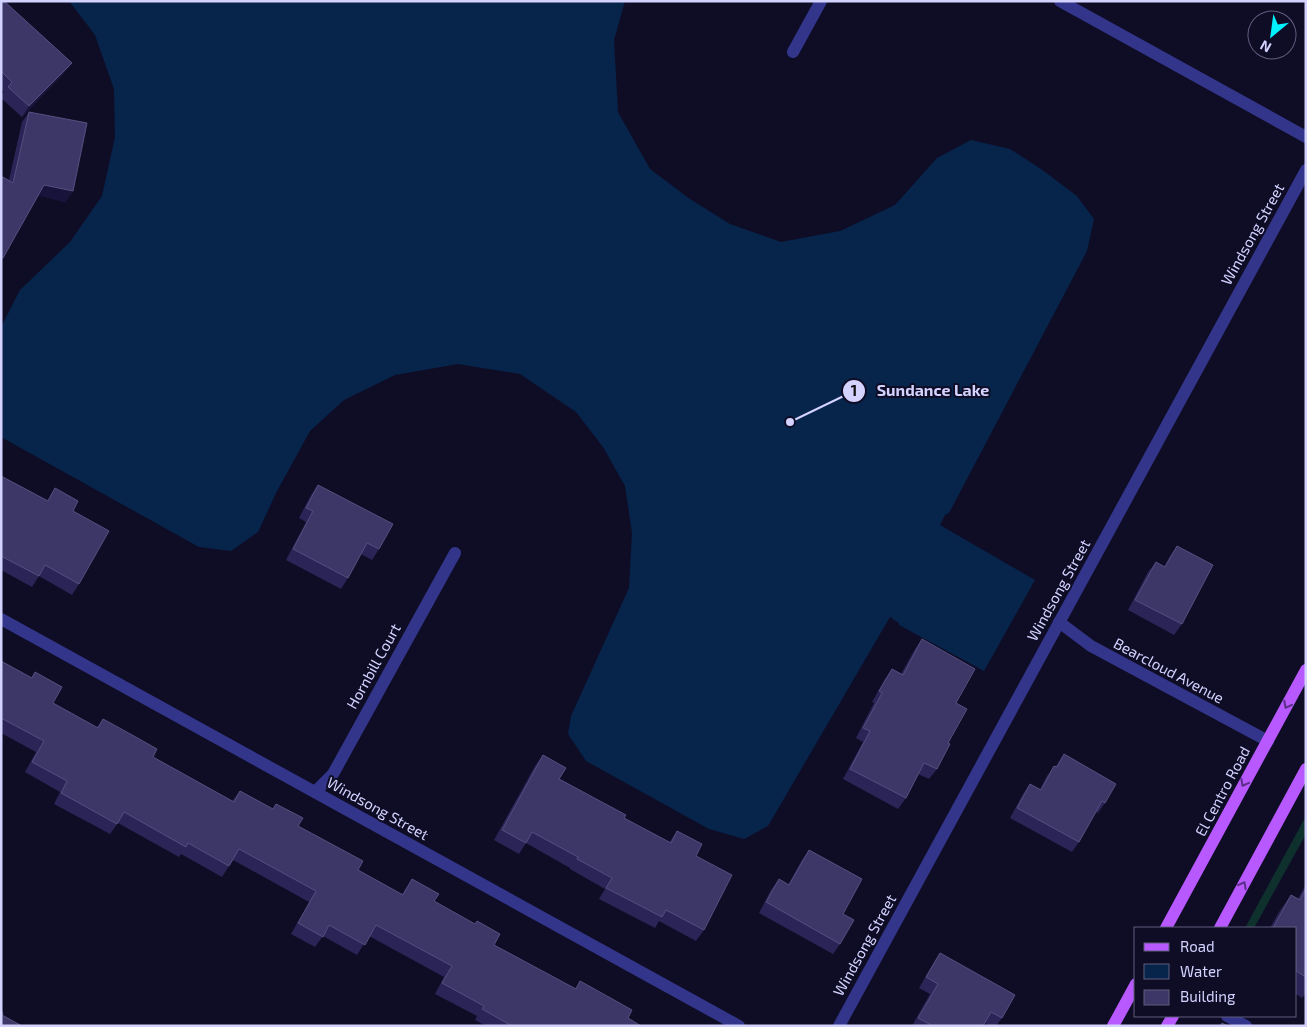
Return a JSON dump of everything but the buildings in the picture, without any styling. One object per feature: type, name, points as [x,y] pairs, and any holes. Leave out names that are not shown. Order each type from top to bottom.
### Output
[{"type":"main road","name":"El Centro Road","points":[[1167,927],[1306,670]]},
{"type":"main road","points":[[1221,927],[1306,769]]},
{"type":"main road","points":[[1113,1026],[1134,988]]},
{"type":"street","points":[[793,52],[821,1]]},
{"type":"street","points":[[1060,1],[1306,137]]},
{"type":"street","name":"Windsong Street","points":[[839,1026],[1306,170]]},
{"type":"street","name":"Hornbill Court","points":[[315,792],[333,774],[455,553]]},
{"type":"street","name":"Windsong Street","points":[[1,619],[739,1026]]},
{"type":"street","name":"Bearcloud Avenue","points":[[1059,622],[1091,646],[1268,741]]},
{"type":"street","points":[[1230,1017],[1246,1026]]},
{"type":"green space","points":[[1306,816],[1306,834],[1255,927],[1246,927]]},
{"type":"water","points":[[69,1],[625,1],[614,40],[618,112],[650,169],[690,199],[730,224],[781,242],[840,231],[895,205],[937,158],[971,140],[1010,149],[1041,169],[1077,196],[1094,219],[1087,251],[949,513],[945,515],[940,525],[1035,580],[984,671],[899,625],[890,617],[768,826],[744,839],[709,829],[586,761],[568,734],[571,716],[629,588],[632,533],[625,486],[603,447],[576,412],[520,374],[458,364],[395,375],[344,400],[310,431],[276,493],[258,532],[231,551],[199,547],[1,437],[1,327],[20,290],[70,242],[102,196],[115,137],[114,89],[95,35]]},
{"type":"place","name":"Sundance Lake","points":[[790,422]]}]
